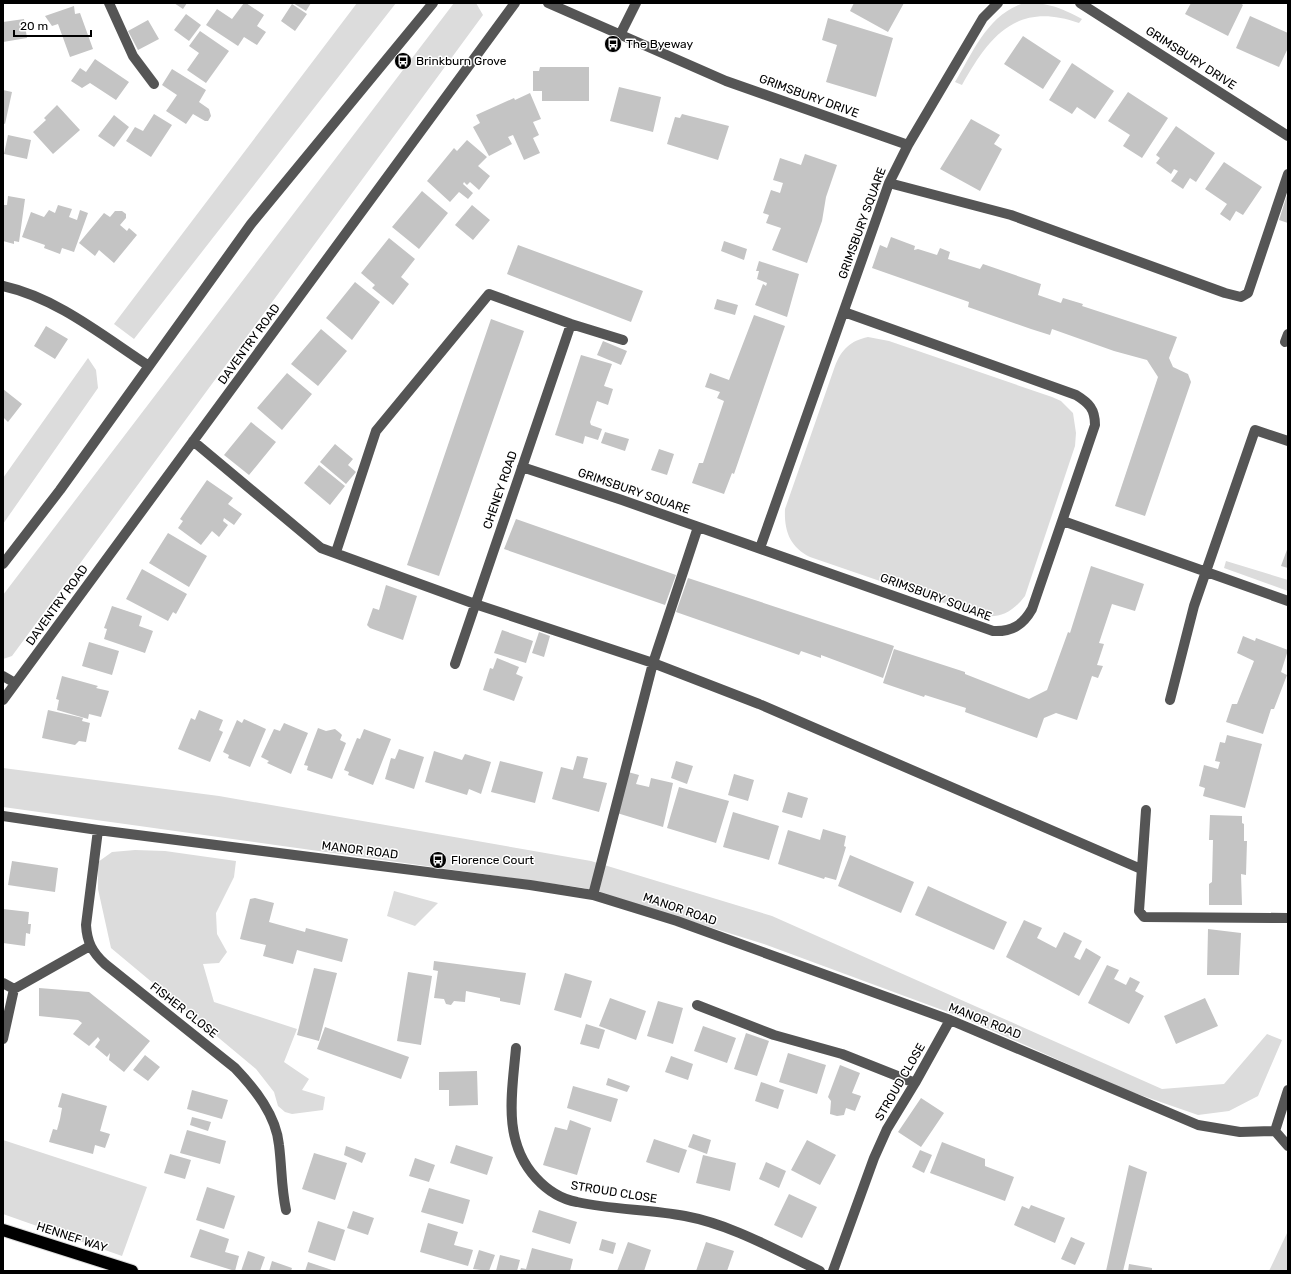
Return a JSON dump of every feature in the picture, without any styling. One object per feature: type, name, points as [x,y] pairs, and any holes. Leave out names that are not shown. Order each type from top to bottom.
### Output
[{"type":"highway","name":"HENNEF WAY","points":[[3,1230],[132,1271]]},
{"type":"street","points":[[109,3],[133,56],[154,84]]},
{"type":"street","points":[[3,564],[60,490],[251,224],[433,3]]},
{"type":"street","name":"DAVENTRY ROAD","points":[[3,700],[515,3]]},
{"type":"street","name":"GRIMSBURY DRIVE","points":[[548,3],[726,81],[908,145]]},
{"type":"street","points":[[620,35],[636,3]]},
{"type":"street","points":[[908,145],[983,18],[998,3]]},
{"type":"street","name":"GRIMSBURY DRIVE","points":[[1080,3],[1288,136]]},
{"type":"street","name":"GRIMSBURY SQUARE","points":[[760,548],[889,183],[908,145]]},
{"type":"street","points":[[889,183],[1011,215],[1225,293],[1241,296],[1248,293],[1288,174]]},
{"type":"street","points":[[3,286],[30,294],[70,314],[149,366]]},
{"type":"street","points":[[336,552],[376,431],[489,294],[571,324],[623,340]]},
{"type":"street","name":"GRIMSBURY SQUARE","points":[[522,467],[760,548],[993,631],[1005,632],[1017,627],[1027,619],[1032,609],[1063,521],[1095,425],[1095,416],[1092,406],[1076,395],[844,312]]},
{"type":"street","name":"CHENEY ROAD","points":[[455,664],[571,324]]},
{"type":"street","points":[[1170,700],[1194,606],[1255,430],[1288,441]]},
{"type":"street","points":[[193,442],[315,544],[475,604],[653,663],[759,704],[1141,869]]},
{"type":"street","points":[[1063,521],[1288,601]]},
{"type":"street","points":[[593,895],[653,663],[698,527]]},
{"type":"street","points":[[3,676],[15,683]]},
{"type":"street","points":[[1146,810],[1139,911],[1144,917],[1288,918]]},
{"type":"street","name":"MANOR ROAD","points":[[3,816],[98,830],[530,885],[593,895],[677,921],[950,1020],[1198,1125],[1240,1132],[1275,1131]]},
{"type":"street","name":"FISHER CLOSE","points":[[98,830],[86,926],[86,937],[90,946],[95,955],[105,964],[235,1068],[250,1083],[268,1112],[275,1127],[279,1144],[281,1187],[286,1210]]},
{"type":"street","points":[[3,1039],[14,989],[90,946]]},
{"type":"street","points":[[3,983],[14,989]]},
{"type":"street","points":[[697,1006],[774,1035],[842,1054],[915,1083]]},
{"type":"street","name":"STROUD CLOSE","points":[[833,1271],[874,1158],[894,1116],[915,1083],[950,1020]]},
{"type":"street","name":"STROUD CLOSE","points":[[516,1048],[510,1110],[514,1139],[525,1164],[552,1192],[576,1202],[686,1216],[718,1225],[820,1271]]},
{"type":"street","points":[[1288,1090],[1275,1131],[1288,1146]]},
{"type":"shaded area","points":[[357,3],[396,3],[134,339],[114,324]]},
{"type":"shaded area","points":[[454,3],[476,3],[483,15],[12,656],[3,659],[3,595]]},
{"type":"shaded area","points":[[1024,3],[1054,6],[1082,19],[1079,23],[1057,17],[1037,17],[1021,20],[1006,28],[994,39],[982,53],[962,85],[955,82],[975,47],[991,25],[1011,8]]},
{"type":"shaded area","points":[[868,337],[889,341],[1052,397],[1061,401],[1073,413],[1076,433],[1075,446],[1025,596],[1010,611],[993,616],[979,615],[810,557],[803,553],[790,538],[787,531],[785,509],[835,366],[844,350],[851,343]]},
{"type":"shaded area","points":[[88,358],[96,370],[98,388],[3,524],[3,478]]},
{"type":"shaded area","points":[[1226,561],[1288,580],[1288,591],[1224,568]]},
{"type":"shaded area","points":[[3,768],[219,796],[591,861],[772,916],[1162,1089],[1224,1084],[1267,1034],[1282,1040],[1258,1096],[1229,1111],[1198,1115],[1126,1090],[964,1018],[764,944],[584,888],[3,807]]},
{"type":"shaded area","points":[[135,850],[165,851],[236,861],[234,877],[216,913],[217,934],[227,952],[219,963],[203,964],[214,1002],[297,1029],[284,1062],[309,1079],[302,1090],[325,1097],[323,1110],[292,1114],[285,1112],[278,1106],[274,1092],[256,1069],[111,948],[98,889],[98,862],[112,852]]},
{"type":"shaded area","points":[[394,891],[438,903],[415,926],[387,916]]},
{"type":"shaded area","points":[[3,1140],[147,1187],[122,1256],[3,1214]]},
{"type":"shaded area","points":[[1288,1231],[1288,1271],[1269,1271]]},
{"type":"building","points":[[174,3],[187,3],[183,9]]},
{"type":"building","points":[[244,3],[264,15],[257,26],[266,32],[257,45],[244,37],[238,46],[206,25],[217,9],[232,19]]},
{"type":"building","points":[[293,3],[311,3],[306,11]]},
{"type":"building","points":[[854,3],[904,3],[888,32],[850,11]]},
{"type":"building","points":[[1191,3],[1240,3],[1243,5],[1228,36],[1185,14]]},
{"type":"building","points":[[292,4],[307,14],[295,31],[281,21]]},
{"type":"building","points":[[74,6],[75,14],[80,13],[93,49],[70,57],[58,24],[52,26],[45,16]]},
{"type":"building","points":[[186,14],[201,25],[189,41],[174,30]]},
{"type":"building","points":[[1250,16],[1288,33],[1288,48],[1279,67],[1236,48]]},
{"type":"building","points":[[828,18],[893,38],[876,97],[826,82],[837,45],[822,40]]},
{"type":"building","points":[[24,19],[27,38],[3,42],[3,22]]},
{"type":"building","points":[[148,20],[159,39],[138,50],[128,31]]},
{"type":"building","points":[[200,31],[229,51],[206,83],[187,70],[199,53],[189,46]]},
{"type":"building","points":[[1023,36],[1061,61],[1043,89],[1004,64]]},
{"type":"building","points":[[95,59],[129,82],[116,100],[90,83],[82,88],[71,81],[80,68],[86,72]]},
{"type":"building","points":[[1072,63],[1114,91],[1095,119],[1077,107],[1072,114],[1049,100]]},
{"type":"building","points":[[540,67],[589,67],[589,101],[542,101],[542,91],[533,91],[533,71],[539,71]]},
{"type":"building","points":[[172,69],[206,90],[199,102],[209,109],[211,116],[208,121],[205,121],[193,114],[186,124],[166,111],[177,95],[162,85]]},
{"type":"building","points":[[619,87],[661,97],[653,132],[610,121]]},
{"type":"building","points":[[3,90],[12,92],[5,124],[3,123]]},
{"type":"building","points":[[1128,92],[1168,118],[1142,158],[1123,146],[1130,135],[1108,121]]},
{"type":"building","points":[[530,93],[541,119],[533,122],[539,135],[533,138],[540,153],[524,160],[513,135],[508,137],[512,144],[489,156],[473,127],[480,123],[476,115],[514,98],[515,100]]},
{"type":"building","points":[[57,105],[80,130],[53,154],[33,132],[46,120],[44,118]]},
{"type":"building","points":[[154,114],[172,125],[151,157],[126,141],[135,127],[143,131]]},
{"type":"building","points":[[682,114],[729,126],[718,160],[667,144],[675,117],[680,118]]},
{"type":"building","points":[[114,115],[129,127],[114,147],[98,136]]},
{"type":"building","points":[[971,119],[1000,135],[994,144],[1002,149],[980,191],[940,169]]},
{"type":"building","points":[[1176,126],[1215,153],[1196,182],[1190,178],[1183,189],[1171,181],[1178,171],[1174,169],[1171,174],[1156,163],[1160,158],[1156,155]]},
{"type":"building","points":[[8,135],[31,140],[27,159],[4,154]]},
{"type":"building","points":[[467,140],[487,157],[478,166],[490,176],[479,190],[470,182],[467,185],[464,182],[463,184],[473,193],[468,199],[459,192],[450,202],[427,181],[454,148],[457,151]]},
{"type":"building","points":[[805,154],[837,165],[826,197],[822,221],[807,263],[772,250],[781,228],[766,223],[769,215],[763,213],[771,190],[780,193],[783,183],[773,180],[780,158],[801,165]]},
{"type":"building","points":[[1224,162],[1262,187],[1243,215],[1236,211],[1230,221],[1220,214],[1227,204],[1205,189]]},
{"type":"building","points":[[422,191],[448,213],[419,249],[392,227]]},
{"type":"building","points":[[1288,192],[1288,223],[1279,220]]},
{"type":"building","points":[[8,196],[25,199],[19,242],[14,241],[14,244],[3,241],[3,205],[7,205]]},
{"type":"building","points":[[58,205],[72,209],[69,217],[77,220],[80,210],[88,213],[74,252],[62,248],[60,254],[44,248],[45,245],[22,237],[31,212],[44,217],[49,210],[55,213]]},
{"type":"building","points":[[472,205],[490,220],[473,240],[455,225]]},
{"type":"building","points":[[115,211],[122,211],[126,214],[126,218],[120,225],[127,231],[129,228],[137,235],[114,263],[99,250],[95,256],[79,243],[104,213],[110,217]]},
{"type":"building","points":[[891,237],[915,246],[914,250],[918,249],[937,255],[940,248],[950,252],[948,259],[980,269],[983,264],[1041,284],[1038,295],[1061,303],[1063,298],[1083,304],[1082,306],[1177,337],[1169,358],[1173,367],[1188,374],[1191,382],[1145,516],[1115,506],[1158,377],[1147,360],[1114,351],[1052,329],[1050,335],[1031,329],[968,307],[969,302],[872,268],[880,245],[887,248]]},
{"type":"building","points":[[389,238],[415,259],[401,277],[409,284],[393,305],[372,288],[375,285],[361,273]]},
{"type":"building","points":[[724,241],[747,249],[744,260],[721,251]]},
{"type":"building","points":[[518,245],[643,291],[631,322],[507,274]]},
{"type":"building","points":[[759,261],[799,274],[787,317],[755,305],[763,284],[766,286],[767,283],[757,279],[759,271],[756,271]]},
{"type":"building","points":[[355,282],[380,302],[352,340],[326,318]]},
{"type":"building","points":[[717,299],[738,305],[735,315],[714,309]]},
{"type":"building","points":[[754,315],[785,326],[734,474],[732,473],[724,494],[692,483],[699,463],[703,463],[724,401],[717,398],[720,392],[705,387],[710,373],[729,380]]},
{"type":"building","points":[[491,319],[524,331],[439,576],[407,565]]},
{"type":"building","points":[[46,326],[68,339],[55,359],[34,346]]},
{"type":"building","points":[[321,329],[347,351],[318,386],[291,364]]},
{"type":"building","points":[[603,341],[627,351],[621,365],[597,355]]},
{"type":"building","points":[[581,355],[612,364],[604,386],[613,389],[608,405],[597,401],[590,422],[591,425],[602,429],[598,440],[585,436],[583,444],[555,435]]},
{"type":"building","points":[[287,373],[312,394],[282,430],[257,408]]},
{"type":"building","points":[[3,389],[22,404],[8,422],[3,417]]},
{"type":"building","points":[[251,422],[276,442],[249,475],[224,455]]},
{"type":"building","points":[[605,432],[629,439],[625,451],[601,443]]},
{"type":"building","points":[[335,444],[353,459],[348,465],[356,472],[346,484],[320,462]]},
{"type":"building","points":[[659,449],[674,454],[667,475],[651,470]]},
{"type":"building","points":[[319,465],[345,486],[330,505],[304,483]]},
{"type":"building","points":[[207,480],[233,498],[228,504],[242,514],[234,525],[224,518],[223,521],[228,525],[219,537],[212,531],[201,545],[178,528],[183,521],[180,519]]},
{"type":"building","points":[[516,519],[676,575],[665,605],[504,549]]},
{"type":"building","points":[[168,533],[207,556],[189,587],[149,563]]},
{"type":"building","points":[[1288,547],[1288,568],[1281,566]]},
{"type":"building","points":[[1091,566],[1144,584],[1135,611],[1112,604],[1099,643],[1104,644],[1097,665],[1103,666],[1098,678],[1092,676],[1077,720],[1056,713],[1044,718],[1037,738],[965,712],[966,708],[925,695],[924,697],[883,683],[894,649],[965,672],[965,674],[1029,699],[1047,690],[1068,632],[1070,633]]},
{"type":"building","points":[[142,569],[187,594],[176,614],[173,612],[168,621],[126,599]]},
{"type":"building","points":[[688,578],[894,646],[883,678],[821,655],[821,658],[801,651],[799,655],[676,612]]},
{"type":"building","points":[[386,585],[417,596],[403,640],[370,628],[367,625],[373,608],[379,610]]},
{"type":"building","points":[[112,606],[142,616],[139,626],[153,631],[145,653],[104,639],[107,629],[104,628]]},
{"type":"building","points":[[502,630],[533,641],[526,663],[494,653]]},
{"type":"building","points":[[539,632],[550,636],[544,657],[532,653]]},
{"type":"building","points":[[1243,636],[1255,641],[1256,638],[1288,650],[1281,672],[1287,675],[1274,709],[1271,709],[1263,734],[1226,722],[1232,704],[1237,704],[1254,661],[1237,653]]},
{"type":"building","points":[[89,642],[119,651],[112,675],[82,666]]},
{"type":"building","points":[[497,658],[519,667],[516,674],[523,677],[514,701],[483,690],[490,668],[493,669]]},
{"type":"building","points":[[62,676],[98,686],[96,688],[109,691],[101,717],[89,714],[88,719],[57,710],[59,700],[56,699]]},
{"type":"building","points":[[48,710],[83,718],[82,721],[90,723],[86,742],[79,741],[75,745],[42,738]]},
{"type":"building","points":[[199,710],[223,720],[219,730],[223,732],[210,762],[178,749],[191,718],[195,720]]},
{"type":"building","points":[[244,719],[266,729],[250,767],[228,758],[229,755],[223,752],[237,720],[242,723]]},
{"type":"building","points":[[284,723],[308,733],[291,774],[267,763],[269,761],[261,757],[274,729],[280,731]]},
{"type":"building","points":[[318,728],[326,731],[335,729],[342,735],[340,740],[346,743],[332,779],[307,770],[308,766],[304,765]]},
{"type":"building","points":[[364,729],[391,739],[373,785],[348,775],[349,772],[344,770],[357,738],[360,739]]},
{"type":"building","points":[[1227,735],[1262,744],[1245,808],[1203,796],[1205,788],[1199,786],[1204,765],[1218,769],[1220,762],[1215,761],[1220,742],[1225,743]]},
{"type":"building","points":[[399,749],[424,757],[414,789],[385,779],[391,758],[395,759]]},
{"type":"building","points":[[434,751],[462,760],[465,754],[491,762],[481,794],[469,789],[467,795],[425,782]]},
{"type":"building","points":[[577,756],[588,758],[583,778],[607,783],[599,812],[552,799],[561,767],[573,770]]},
{"type":"building","points":[[500,761],[543,772],[535,803],[491,792]]},
{"type":"building","points":[[676,761],[693,766],[687,784],[671,778]]},
{"type":"building","points":[[628,772],[639,775],[636,784],[649,787],[651,778],[673,783],[663,827],[617,813]]},
{"type":"building","points":[[734,774],[754,780],[748,801],[728,795]]},
{"type":"building","points":[[679,787],[729,801],[716,843],[667,828]]},
{"type":"building","points":[[788,792],[808,798],[802,818],[782,812]]},
{"type":"building","points":[[733,812],[779,826],[769,860],[723,847]]},
{"type":"building","points":[[1210,815],[1242,816],[1242,823],[1244,824],[1244,841],[1247,841],[1246,875],[1241,874],[1242,905],[1209,905],[1209,884],[1212,882],[1213,840],[1209,840]]},
{"type":"building","points":[[823,829],[846,836],[844,846],[846,847],[836,880],[825,877],[824,879],[778,864],[788,830],[820,840]]},
{"type":"building","points":[[850,855],[914,882],[901,913],[838,886]]},
{"type":"building","points":[[12,861],[58,868],[55,892],[8,885]]},
{"type":"building","points":[[928,886],[1007,922],[994,950],[915,915]]},
{"type":"building","points":[[255,898],[274,903],[269,922],[305,932],[306,928],[348,939],[342,962],[297,950],[293,964],[263,956],[266,945],[240,939],[250,899]]},
{"type":"building","points":[[3,909],[29,912],[28,924],[31,924],[30,934],[26,933],[25,946],[3,943]]},
{"type":"building","points":[[1024,920],[1042,928],[1037,938],[1056,948],[1064,932],[1082,941],[1074,957],[1080,960],[1086,948],[1101,957],[1079,996],[1006,957]]},
{"type":"building","points":[[1208,929],[1241,933],[1239,975],[1207,975]]},
{"type":"building","points":[[434,961],[526,973],[520,1005],[500,1001],[500,998],[466,991],[465,1002],[454,1001],[451,1005],[446,1004],[444,999],[434,998],[438,971],[433,970]]},
{"type":"building","points":[[1107,965],[1119,970],[1114,979],[1126,985],[1130,977],[1140,982],[1135,991],[1144,996],[1129,1024],[1088,1003]]},
{"type":"building","points":[[314,968],[337,973],[319,1041],[297,1035]]},
{"type":"building","points":[[408,972],[432,976],[421,1045],[397,1041]]},
{"type":"building","points":[[565,973],[592,981],[581,1018],[554,1010]]},
{"type":"building","points":[[39,988],[89,992],[150,1041],[124,1072],[109,1060],[110,1053],[107,1057],[95,1047],[100,1040],[98,1037],[89,1046],[73,1034],[82,1023],[78,1020],[39,1016]]},
{"type":"building","points":[[610,998],[646,1011],[636,1040],[599,1026]]},
{"type":"building","points":[[1205,998],[1218,1026],[1176,1044],[1164,1016]]},
{"type":"building","points":[[658,1001],[683,1008],[673,1044],[647,1036]]},
{"type":"building","points":[[586,1024],[605,1030],[599,1049],[580,1044]]},
{"type":"building","points":[[703,1026],[736,1038],[727,1063],[694,1051]]},
{"type":"building","points":[[325,1027],[409,1057],[401,1079],[317,1049]]},
{"type":"building","points":[[746,1033],[769,1041],[757,1076],[734,1069]]},
{"type":"building","points":[[788,1053],[826,1065],[817,1094],[779,1082]]},
{"type":"building","points":[[145,1055],[160,1067],[148,1081],[133,1070]]},
{"type":"building","points":[[671,1056],[693,1064],[688,1080],[665,1072]]},
{"type":"building","points":[[840,1065],[860,1073],[852,1093],[861,1096],[855,1111],[846,1108],[844,1115],[837,1116],[830,1114],[831,1101],[828,1097]]},
{"type":"building","points":[[477,1071],[478,1105],[449,1106],[449,1090],[439,1090],[439,1072]]},
{"type":"building","points":[[608,1078],[630,1086],[627,1092],[606,1085]]},
{"type":"building","points":[[761,1082],[784,1090],[778,1109],[755,1101]]},
{"type":"building","points":[[573,1086],[618,1099],[611,1122],[567,1108]]},
{"type":"building","points":[[192,1090],[228,1100],[222,1119],[187,1109]]},
{"type":"building","points":[[62,1093],[107,1106],[100,1131],[110,1134],[105,1148],[95,1145],[93,1154],[49,1142],[53,1129],[57,1130],[60,1119],[62,1108],[58,1107]]},
{"type":"building","points":[[921,1098],[944,1113],[921,1147],[898,1132]]},
{"type":"building","points":[[192,1117],[211,1122],[208,1131],[190,1125]]},
{"type":"building","points":[[570,1120],[591,1128],[577,1175],[543,1165],[555,1127],[567,1130]]},
{"type":"building","points":[[187,1130],[226,1141],[220,1164],[180,1153]]},
{"type":"building","points":[[693,1134],[711,1140],[707,1154],[688,1147]]},
{"type":"building","points":[[654,1139],[687,1150],[679,1173],[646,1162]]},
{"type":"building","points":[[807,1140],[836,1155],[820,1185],[791,1170]]},
{"type":"building","points":[[942,1142],[985,1159],[985,1166],[1014,1177],[1005,1201],[930,1173]]},
{"type":"building","points":[[456,1145],[493,1157],[487,1175],[450,1163]]},
{"type":"building","points":[[346,1146],[366,1153],[362,1163],[344,1155]]},
{"type":"building","points":[[920,1150],[932,1155],[924,1173],[912,1167]]},
{"type":"building","points":[[314,1153],[347,1163],[335,1200],[302,1189]]},
{"type":"building","points":[[170,1154],[191,1160],[185,1179],[164,1173]]},
{"type":"building","points":[[703,1155],[736,1163],[730,1191],[696,1183]]},
{"type":"building","points":[[415,1158],[435,1165],[429,1182],[409,1176]]},
{"type":"building","points":[[766,1162],[786,1171],[779,1188],[759,1179]]},
{"type":"building","points":[[1129,1165],[1147,1172],[1123,1271],[1106,1271]]},
{"type":"building","points":[[207,1187],[235,1196],[224,1229],[196,1220]]},
{"type":"building","points":[[429,1188],[470,1200],[463,1224],[421,1212]]},
{"type":"building","points":[[789,1194],[817,1207],[802,1238],[774,1225]]},
{"type":"building","points":[[1031,1205],[1065,1218],[1055,1243],[1014,1225],[1022,1206],[1029,1209]]},
{"type":"building","points":[[539,1210],[577,1222],[570,1244],[532,1232]]},
{"type":"building","points":[[353,1211],[374,1218],[368,1235],[347,1228]]},
{"type":"building","points":[[318,1221],[345,1230],[335,1261],[308,1252]]},
{"type":"building","points":[[428,1223],[458,1232],[454,1245],[473,1250],[468,1266],[420,1252]]},
{"type":"building","points":[[200,1229],[229,1239],[225,1252],[239,1256],[235,1271],[190,1257]]},
{"type":"building","points":[[1071,1237],[1085,1243],[1075,1265],[1061,1259]]},
{"type":"building","points":[[602,1239],[616,1243],[613,1254],[599,1250]]},
{"type":"building","points":[[628,1242],[651,1250],[644,1271],[617,1271]]},
{"type":"building","points":[[706,1242],[734,1251],[727,1271],[696,1271]]},
{"type":"building","points":[[532,1248],[573,1259],[570,1271],[520,1271],[521,1268],[526,1269]]},
{"type":"building","points":[[479,1250],[495,1255],[489,1271],[473,1269]]},
{"type":"building","points":[[248,1251],[265,1257],[260,1271],[241,1271]]},
{"type":"building","points":[[500,1255],[520,1260],[517,1271],[496,1271]]},
{"type":"building","points":[[272,1261],[292,1268],[291,1271],[269,1271]]},
{"type":"building","points":[[308,1262],[335,1271],[305,1271]]},
{"type":"building","points":[[1129,1264],[1152,1268],[1152,1271],[1128,1271]]},
{"type":"place","name":"The Byeway","points":[[613,44]]},
{"type":"place","name":"Brinkburn Grove","points":[[403,61]]},
{"type":"place","name":"Florence Court","points":[[438,860]]}]
